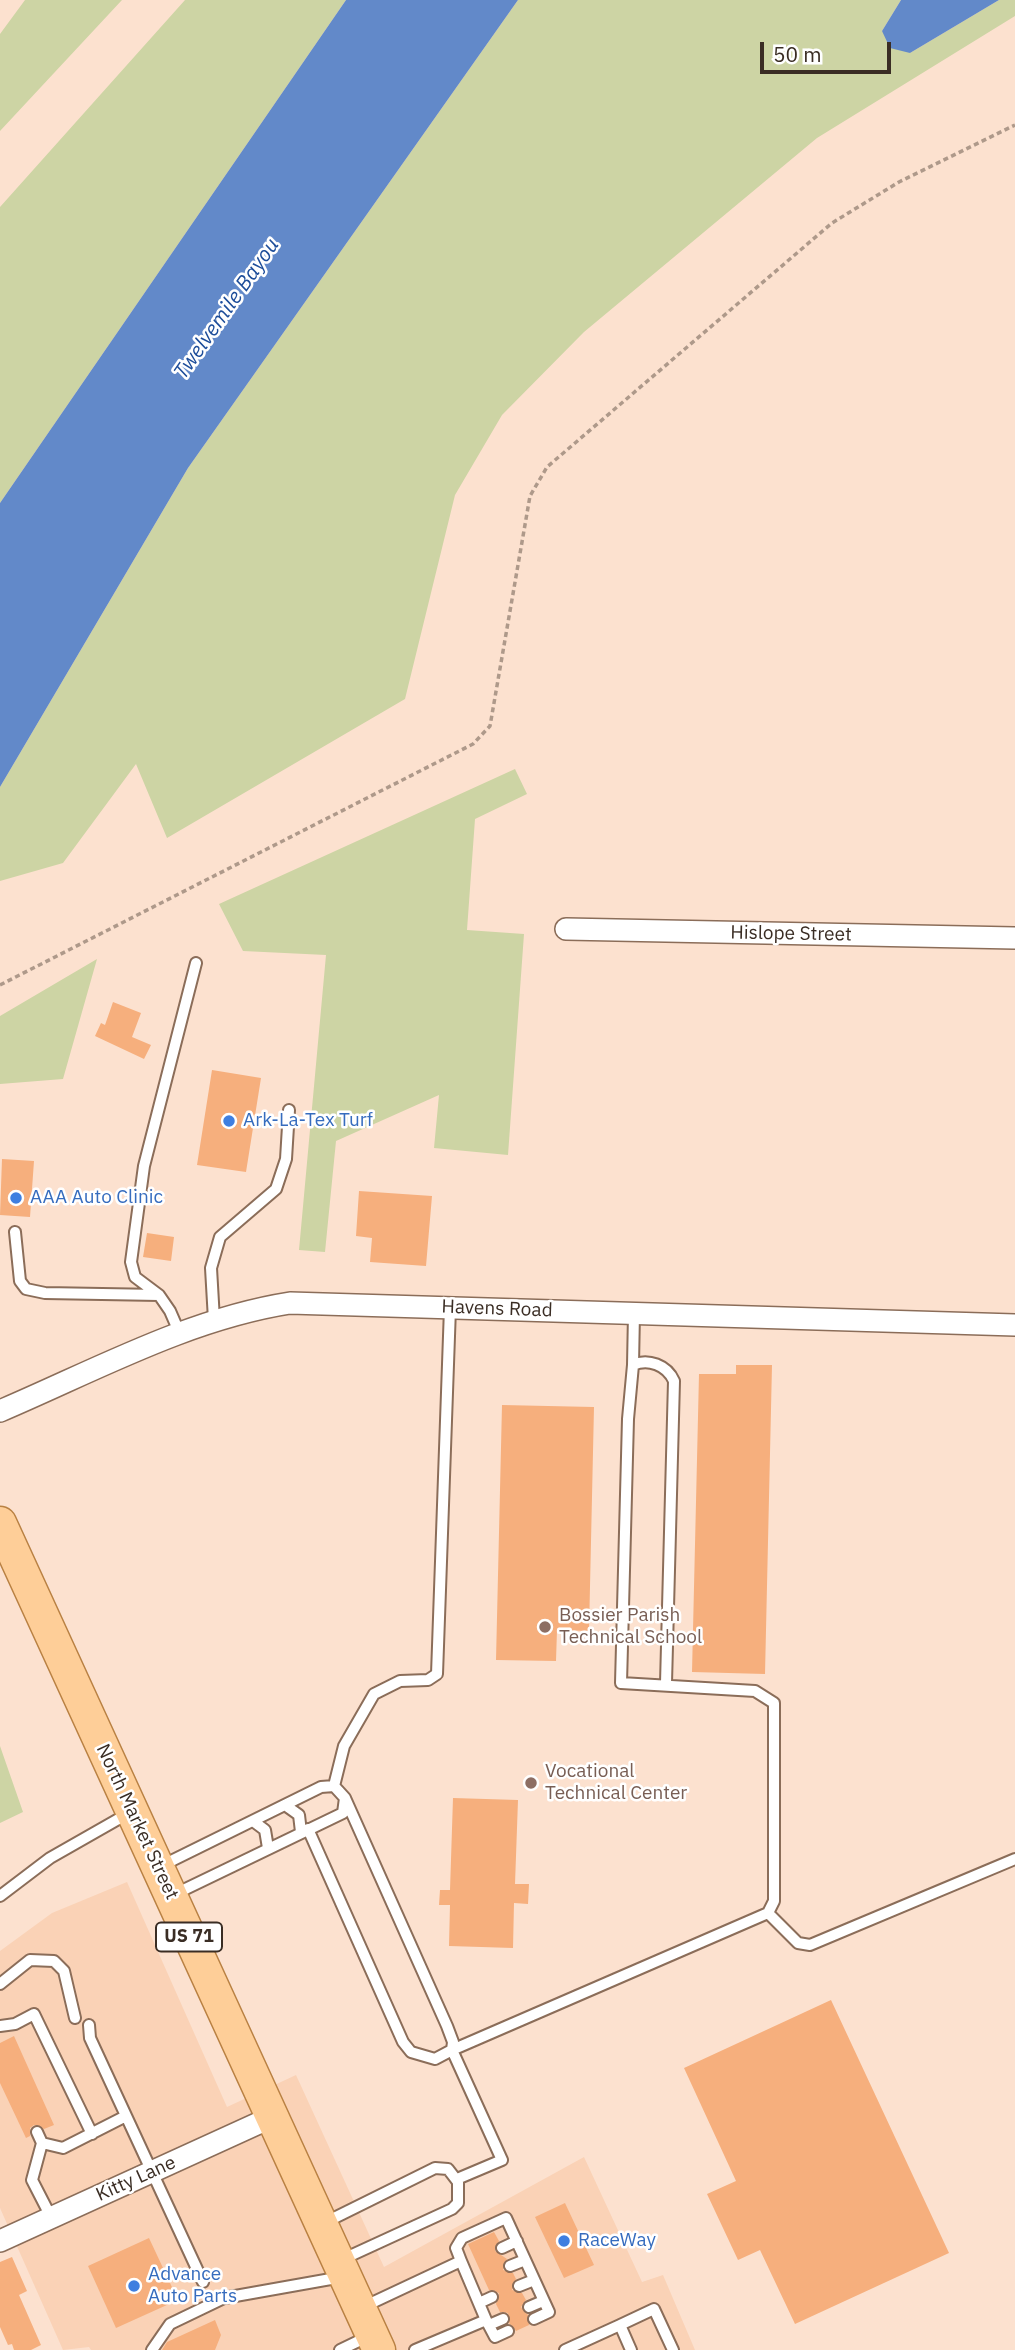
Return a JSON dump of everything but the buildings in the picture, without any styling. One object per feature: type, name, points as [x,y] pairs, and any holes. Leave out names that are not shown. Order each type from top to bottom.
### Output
[{"type":"main road","name":"North Market Street","points":[[0,1523],[370,2331]]},
{"type":"street","name":"Hislope Street","points":[[566,929],[1015,938]]},
{"type":"street","name":"Havens Road","points":[[0,1411],[214,1320],[249,1310],[290,1303],[1015,1325]]},
{"type":"street","name":"Kitty Lane","points":[[0,2241],[272,2117]]},
{"type":"lane","points":[[180,1334],[159,1295],[135,1277],[131,1262],[144,1166],[196,963]]},
{"type":"lane","points":[[214,1320],[211,1268],[220,1237],[276,1189],[286,1159],[289,1110]]},
{"type":"lane","points":[[15,1232],[20,1281],[26,1289],[69,1294],[159,1295]]},
{"type":"lane","points":[[334,1786],[345,1746],[374,1694],[400,1681],[428,1680],[438,1674],[450,1308]]},
{"type":"lane","points":[[285,1805],[299,1815],[403,2042],[411,2052],[435,2059],[768,1913],[774,1901],[774,1703],[755,1691],[621,1683],[628,1419],[634,1313]]},
{"type":"lane","points":[[633,1365],[643,1362],[657,1364],[671,1374],[674,1381],[666,1684]]},
{"type":"lane","points":[[334,1786],[345,1798],[447,2026],[453,2042],[452,2050],[502,2160],[457,2179]]},
{"type":"lane","points":[[157,1867],[321,1787],[334,1786]]},
{"type":"lane","points":[[171,1896],[342,1813],[345,1798]]},
{"type":"lane","points":[[0,1896],[50,1858],[132,1811]]},
{"type":"lane","points":[[253,1821],[264,1830],[268,1848]]},
{"type":"lane","points":[[768,1913],[798,1943],[810,1945],[1015,1858]]},
{"type":"lane","points":[[0,1984],[30,1960],[54,1961],[64,1971],[79,2016]]},
{"type":"lane","points":[[0,2025],[15,2024],[34,2014],[92,2134]]},
{"type":"lane","points":[[85,2027],[203,2282]]},
{"type":"lane","points":[[51,2217],[32,2180],[40,2138],[63,2148],[126,2116]]},
{"type":"lane","points":[[152,2350],[170,2324],[224,2298],[342,2269],[452,2209],[458,2203],[457,2179],[448,2169],[435,2168],[321,2224]]},
{"type":"lane","points":[[508,2331],[495,2337],[456,2248],[462,2238],[506,2218],[549,2312],[534,2319]]},
{"type":"lane","points":[[502,2248],[517,2241]]},
{"type":"lane","points":[[340,2350],[462,2263],[475,2259]]},
{"type":"lane","points":[[510,2266],[525,2260]]},
{"type":"lane","points":[[470,2283],[483,2277]]},
{"type":"lane","points":[[519,2286],[534,2280]]},
{"type":"lane","points":[[479,2302],[492,2297]]},
{"type":"lane","points":[[529,2307],[543,2301]]},
{"type":"lane","points":[[565,2350],[654,2309],[673,2350]]},
{"type":"lane","points":[[415,2350],[503,2319]]},
{"type":"lane","points":[[620,2325],[631,2350]]},
{"type":"path","points":[[0,985],[472,744],[490,726],[530,496],[547,467],[832,223],[899,182],[1015,125]]},
{"type":"shaded area","points":[[127,1882],[227,2107],[296,2075],[384,2267],[584,2157],[642,2282],[663,2275],[695,2350],[91,2350],[89,2347],[63,2350],[0,2208],[0,1951],[52,1913]]},
{"type":"green space","points":[[25,0],[122,0],[0,131],[0,34]]},
{"type":"green space","points":[[185,0],[346,0],[0,503],[0,207]]},
{"type":"green space","points":[[518,0],[901,0],[882,31],[910,53],[999,0],[1015,0],[1015,16],[817,138],[584,332],[502,415],[455,495],[405,699],[167,838],[136,764],[63,863],[0,881],[0,787],[188,468]]},
{"type":"green space","points":[[515,769],[527,794],[475,819],[467,930],[524,934],[508,1155],[434,1148],[439,1095],[336,1141],[325,1252],[299,1250],[326,955],[243,951],[219,904]]},
{"type":"green space","points":[[97,959],[63,1079],[0,1084],[0,1016]]},
{"type":"green space","points":[[0,1746],[23,1812],[0,1823]]},
{"type":"water","name":"Twelvemile Bayou","points":[[346,0],[518,0],[188,468],[0,787],[0,503]]},
{"type":"water","points":[[901,0],[999,0],[910,53],[890,48],[882,31]]},
{"type":"place","name":"Ark-La-Tex Turf","points":[[229,1121]]},
{"type":"place","name":"AAA Auto Clinic","points":[[16,1198]]},
{"type":"place","name":"Bossier Parish Technical School","points":[[545,1627]]},
{"type":"place","name":"Vocational Technical Center","points":[[531,1783]]},
{"type":"place","name":"RaceWay","points":[[564,2241]]},
{"type":"place","name":"Advance Auto Parts","points":[[134,2286]]}]
